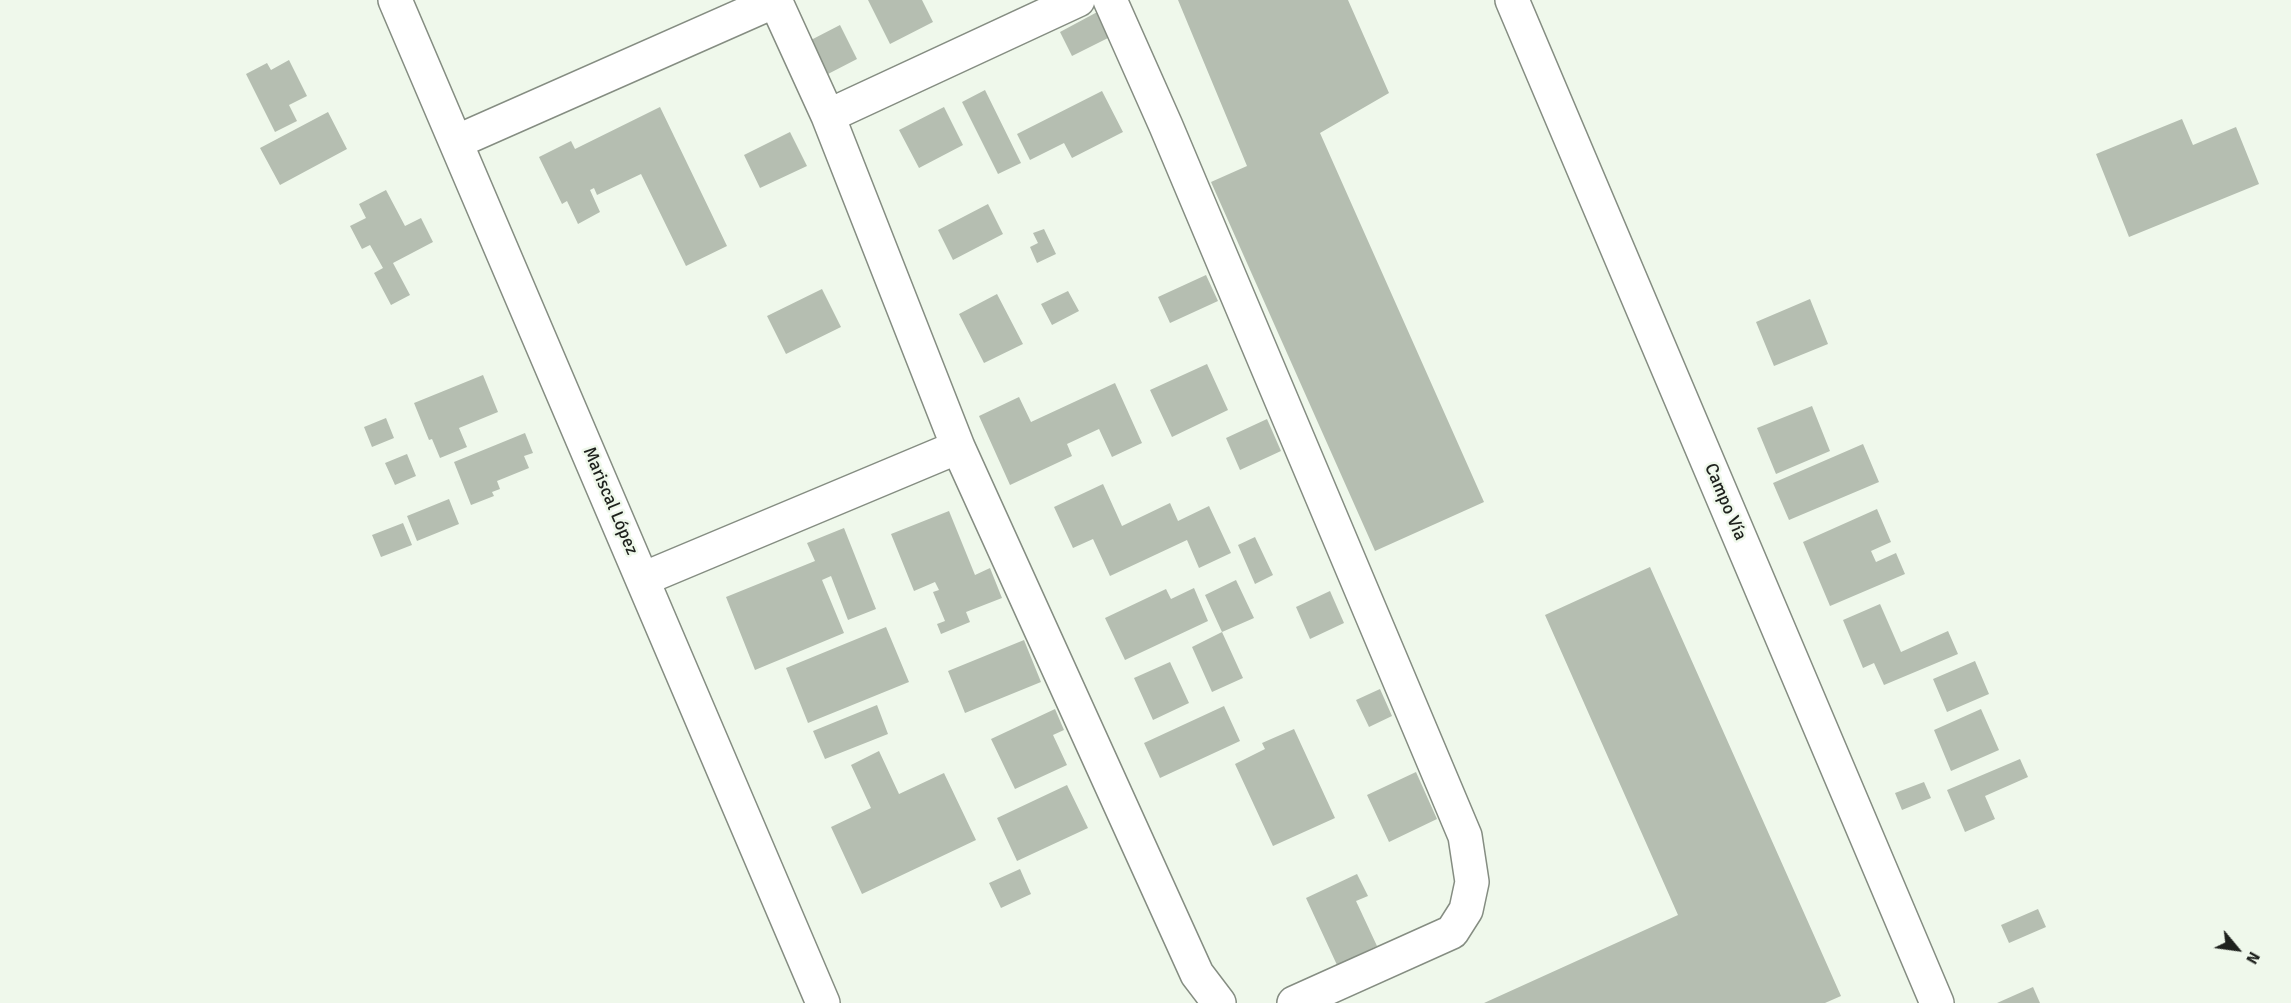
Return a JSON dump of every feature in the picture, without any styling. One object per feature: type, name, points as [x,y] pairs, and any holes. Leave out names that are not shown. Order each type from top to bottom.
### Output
[{"type":"street","name":"Mariscal López","points":[[395,0],[824,1003]]},
{"type":"street","points":[[828,116],[1078,0]]},
{"type":"street","points":[[1110,0],[1175,148],[1465,836],[1472,882],[1466,910],[1452,932],[1294,1003]]},
{"type":"street","name":"Campo Vía","points":[[1512,0],[1937,1003]]},
{"type":"street","points":[[456,142],[775,1],[828,116],[958,447],[1197,974],[1219,1003]]},
{"type":"street","points":[[643,579],[958,447]]},
{"type":"building","points":[[868,0],[922,0],[933,22],[890,44]]},
{"type":"building","points":[[1178,0],[1348,0],[1389,93],[1320,133],[1484,502],[1375,551],[1211,182],[1247,166]]},
{"type":"building","points":[[1101,10],[1114,35],[1072,56],[1060,32]]},
{"type":"building","points":[[840,25],[857,59],[828,74],[811,40]]},
{"type":"building","points":[[289,60],[307,96],[289,105],[297,121],[275,132],[246,74],[267,63],[271,70]]},
{"type":"building","points":[[985,90],[1021,163],[998,174],[962,102]]},
{"type":"building","points":[[1102,91],[1123,132],[1072,158],[1064,143],[1030,160],[1017,134]]},
{"type":"building","points":[[660,107],[727,246],[686,266],[641,174],[597,195],[594,188],[590,190],[600,212],[578,224],[567,201],[562,204],[539,157],[571,141],[575,149]]},
{"type":"building","points":[[944,107],[963,145],[919,168],[899,130]]},
{"type":"building","points":[[328,112],[347,149],[280,185],[260,148]]},
{"type":"building","points":[[2182,119],[2193,145],[2236,127],[2259,184],[2129,237],[2096,154]]},
{"type":"building","points":[[790,132],[807,166],[760,188],[744,155]]},
{"type":"building","points":[[386,190],[405,226],[421,218],[433,242],[393,263],[410,295],[391,305],[374,273],[383,268],[370,245],[362,249],[350,226],[366,218],[359,204]]},
{"type":"building","points":[[988,204],[1003,234],[953,260],[938,230]]},
{"type":"building","points":[[1044,229],[1056,254],[1037,263],[1030,247],[1038,243],[1033,233]]},
{"type":"building","points":[[1206,275],[1218,301],[1170,323],[1158,297]]},
{"type":"building","points":[[822,289],[841,327],[786,354],[767,316]]},
{"type":"building","points":[[1068,291],[1079,311],[1052,325],[1041,304]]},
{"type":"building","points":[[997,294],[1023,344],[984,363],[959,314]]},
{"type":"building","points":[[1810,299],[1828,344],[1774,366],[1756,322]]},
{"type":"building","points":[[1207,364],[1228,410],[1172,437],[1150,390]]},
{"type":"building","points":[[483,375],[498,412],[459,428],[467,447],[440,458],[432,439],[429,440],[414,403]]},
{"type":"building","points":[[1115,383],[1142,443],[1112,457],[1099,429],[1067,444],[1072,456],[1010,485],[979,416],[1019,397],[1031,422]]},
{"type":"building","points":[[1812,406],[1830,451],[1776,474],[1757,428]]},
{"type":"building","points":[[386,418],[394,438],[372,447],[364,427]]},
{"type":"building","points":[[1267,419],[1281,451],[1240,470],[1226,438]]},
{"type":"building","points":[[525,433],[533,453],[524,456],[529,468],[497,481],[500,489],[492,492],[494,496],[471,505],[454,462]]},
{"type":"building","points":[[1863,444],[1879,482],[1789,520],[1773,483]]},
{"type":"building","points":[[407,454],[416,476],[395,485],[385,463]]},
{"type":"building","points":[[1103,484],[1122,526],[1170,503],[1178,521],[1209,506],[1231,553],[1199,568],[1187,540],[1110,576],[1093,539],[1073,548],[1054,507]]},
{"type":"building","points":[[449,499],[459,524],[417,541],[407,516]]},
{"type":"building","points":[[1877,509],[1891,542],[1871,551],[1876,562],[1896,553],[1905,574],[1830,606],[1803,542]]},
{"type":"building","points":[[949,511],[975,575],[990,568],[1002,598],[966,612],[970,622],[941,634],[937,624],[945,621],[933,592],[939,590],[935,582],[914,591],[891,534]]},
{"type":"building","points":[[403,523],[412,545],[381,557],[372,535]]},
{"type":"building","points":[[844,528],[876,609],[848,620],[831,576],[822,580],[844,633],[755,670],[726,597],[815,561],[807,543]]},
{"type":"building","points":[[1255,537],[1273,575],[1255,584],[1238,545]]},
{"type":"building","points":[[1650,567],[1841,996],[1825,1003],[1484,1003],[1678,915],[1545,615]]},
{"type":"building","points":[[1236,580],[1254,618],[1222,632],[1205,595]]},
{"type":"building","points":[[1194,588],[1208,621],[1125,660],[1105,618],[1166,589],[1171,599]]},
{"type":"building","points":[[1330,591],[1344,623],[1310,639],[1296,607]]},
{"type":"building","points":[[1880,604],[1901,652],[1948,631],[1958,654],[1884,685],[1874,663],[1863,668],[1843,620]]},
{"type":"building","points":[[886,627],[909,682],[808,723],[786,668]]},
{"type":"building","points":[[1222,632],[1243,678],[1212,692],[1192,647]]},
{"type":"building","points":[[1024,640],[1041,682],[965,713],[948,671]]},
{"type":"building","points":[[1975,661],[1989,694],[1947,712],[1933,679]]},
{"type":"building","points":[[1170,662],[1189,703],[1153,720],[1134,678]]},
{"type":"building","points":[[1380,689],[1392,716],[1369,727],[1356,700]]},
{"type":"building","points":[[877,705],[888,734],[825,759],[813,731]]},
{"type":"building","points":[[1224,706],[1240,741],[1160,778],[1144,743]]},
{"type":"building","points":[[1055,709],[1064,730],[1053,735],[1067,765],[1015,789],[991,739]]},
{"type":"building","points":[[1981,709],[1999,750],[1951,771],[1934,730]]},
{"type":"building","points":[[1294,729],[1335,818],[1273,846],[1235,764],[1265,749],[1262,743]]},
{"type":"building","points":[[879,751],[899,794],[944,773],[976,840],[862,894],[831,827],[871,808],[851,765]]},
{"type":"building","points":[[2020,759],[2028,777],[1985,796],[1995,819],[1965,832],[1947,790]]},
{"type":"building","points":[[1416,772],[1437,819],[1389,842],[1367,795]]},
{"type":"building","points":[[1924,782],[1931,798],[1902,810],[1895,793]]},
{"type":"building","points":[[1067,785],[1088,828],[1017,861],[997,818]]},
{"type":"building","points":[[1020,869],[1031,894],[1001,908],[989,883]]},
{"type":"building","points":[[1357,874],[1368,896],[1356,901],[1377,946],[1337,965],[1306,898]]},
{"type":"building","points":[[2038,909],[2046,927],[2009,943],[2001,925]]},
{"type":"building","points":[[2033,987],[2040,1003],[1997,1003]]}]
